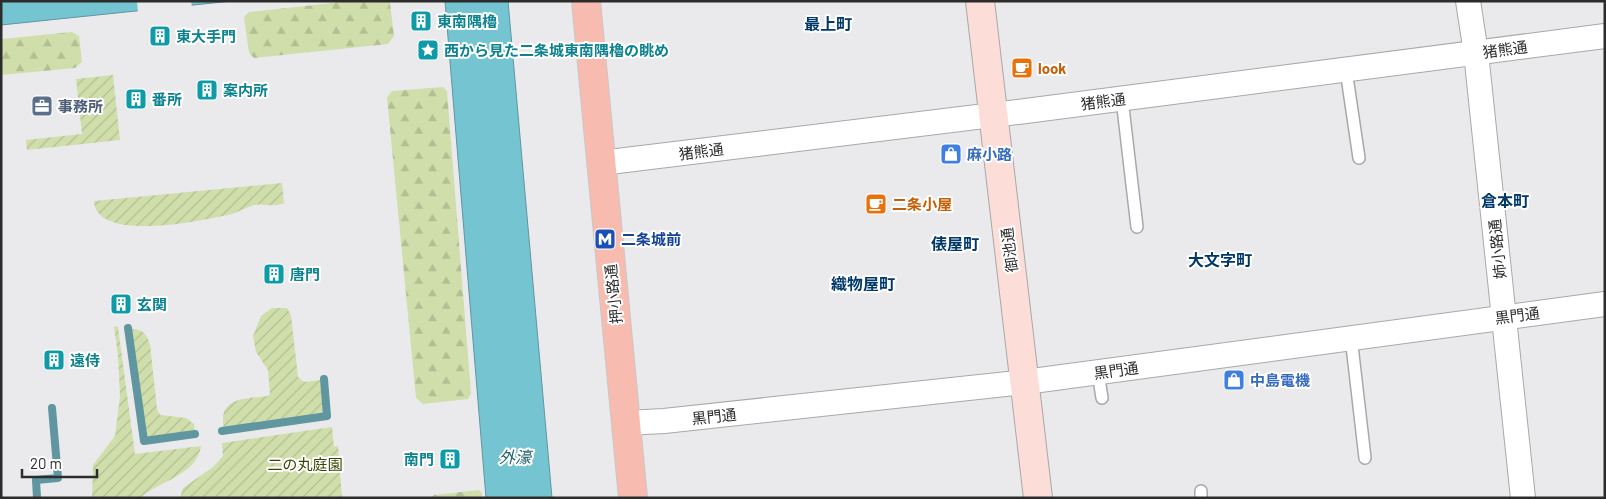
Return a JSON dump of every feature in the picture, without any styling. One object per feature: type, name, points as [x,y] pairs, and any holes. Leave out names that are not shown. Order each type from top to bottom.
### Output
[{"type":"main road","name":"押小路通","points":[[586,1],[633,498]]},
{"type":"street","name":"御池通","points":[[980,1],[1038,498]]},
{"type":"street","name":"姉小路通","points":[[1468,1],[1476,53],[1523,498]]},
{"type":"street","name":"猪熊通","points":[[601,163],[1122,99],[1605,36]]},
{"type":"street","name":"黒門通","points":[[626,423],[664,421],[1025,382],[1503,316],[1605,304]]},
{"type":"lane","points":[[1346,70],[1359,158]]},
{"type":"lane","points":[[1122,99],[1137,227]]},
{"type":"lane","points":[[1351,337],[1365,458]]},
{"type":"lane","points":[[1098,372],[1102,398]]},
{"type":"green space","points":[[351,1],[388,1],[390,3],[394,36],[388,44],[254,58],[249,53],[244,17],[249,12]]},
{"type":"green space","points":[[72,32],[79,36],[82,62],[75,68],[1,75],[1,39]]},
{"type":"green space","points":[[113,75],[120,140],[27,150],[26,140],[82,134],[76,79]]},
{"type":"green space","points":[[443,87],[447,91],[471,394],[468,399],[423,404],[416,398],[387,97],[392,91]]},
{"type":"green space","points":[[282,183],[284,203],[254,205],[232,214],[177,224],[132,226],[113,222],[99,214],[94,201]]},
{"type":"green space","points":[[272,308],[287,308],[291,315],[298,377],[304,382],[321,380],[323,383],[325,413],[324,415],[224,429],[223,419],[229,405],[242,399],[268,396],[270,394],[268,370],[256,352],[253,336],[261,316]]},
{"type":"green space","points":[[114,326],[118,327],[135,454],[201,446],[198,456],[185,471],[140,498],[92,498],[93,465],[115,436],[120,396]]},
{"type":"green space","points":[[133,329],[144,333],[150,344],[157,409],[160,415],[186,418],[194,424],[195,434],[145,441],[130,331]]},
{"type":"green space","name":"二の丸庭園","points":[[332,427],[334,447],[338,446],[342,498],[180,498],[183,488],[213,467],[223,456],[222,443]]},
{"type":"green space","points":[[479,490],[482,493],[482,498],[431,498],[434,495]]},
{"type":"water","points":[[1,1],[232,1],[1,25]]},
{"type":"water","name":"外濠","points":[[445,1],[508,1],[552,498],[486,498]]},
{"type":"pier","points":[[137,1],[191,1],[192,7],[138,13]]},
{"type":"waterway","points":[[128,328],[144,441],[195,434]]},
{"type":"waterway","points":[[222,431],[327,416],[324,379]]},
{"type":"waterway","points":[[37,498],[36,480],[58,478],[52,408]]},
{"type":"place","name":"東南隅櫓","points":[[421,21]]},
{"type":"place","name":"東大手門","points":[[160,36]]},
{"type":"place","name":"西から見た二条城東南隅櫓の眺め","points":[[428,50]]},
{"type":"place","name":"look","points":[[1022,68]]},
{"type":"place","name":"案内所","points":[[207,90]]},
{"type":"place","name":"番所","points":[[136,99]]},
{"type":"place","name":"事務所","points":[[42,106]]},
{"type":"place","name":"麻小路","points":[[951,154]]},
{"type":"place","name":"二条小屋","points":[[876,204]]},
{"type":"place","name":"二条城前","points":[[605,239]]},
{"type":"place","name":"唐門","points":[[274,274]]},
{"type":"place","name":"玄関","points":[[121,304]]},
{"type":"place","name":"遠侍","points":[[54,360]]},
{"type":"place","name":"中島電機","points":[[1234,380]]},
{"type":"place","name":"南門","points":[[450,459]]},
{"type":"district","name":"最上町","points":[[828,23]]},
{"type":"district","name":"倉本町","points":[[1505,200]]},
{"type":"district","name":"俵屋町","points":[[955,243]]},
{"type":"district","name":"大文字町","points":[[1220,259]]},
{"type":"district","name":"織物屋町","points":[[863,283]]}]
